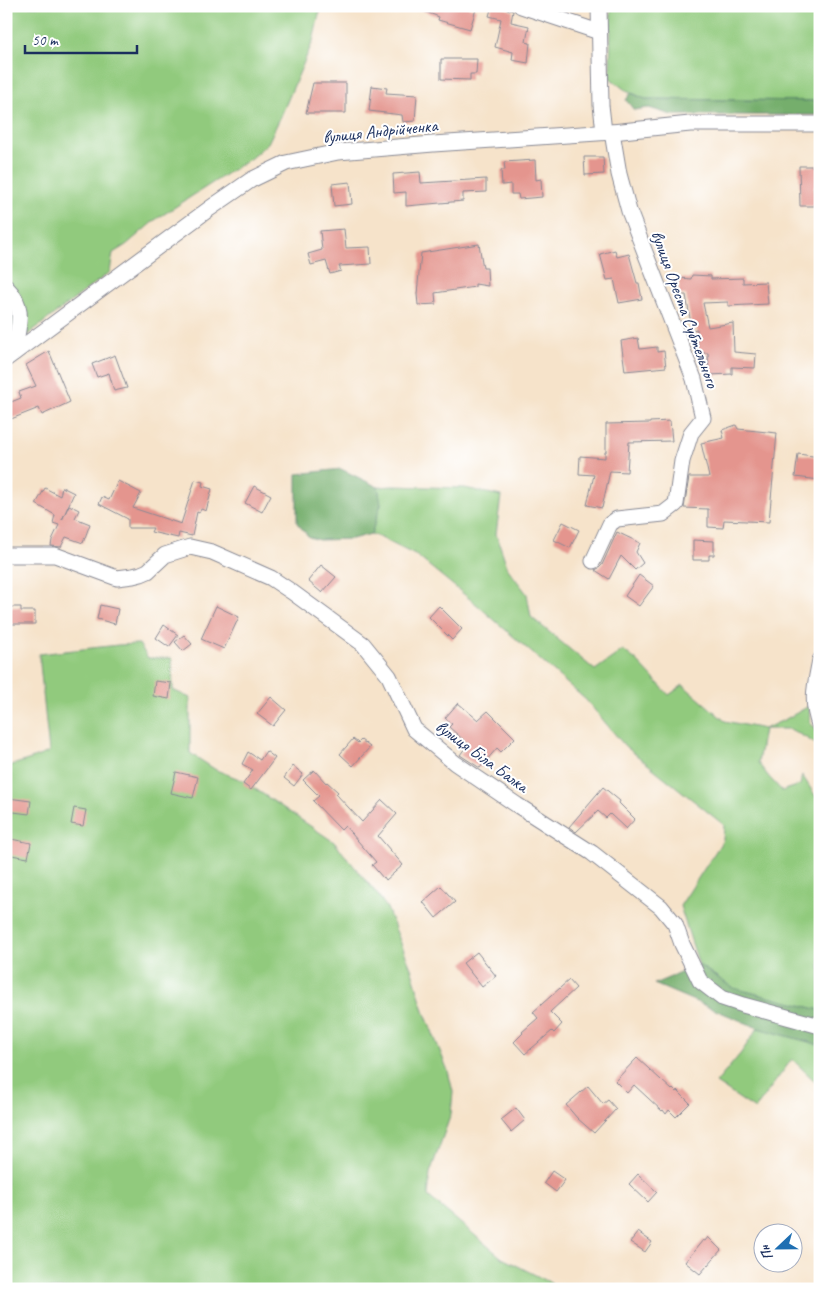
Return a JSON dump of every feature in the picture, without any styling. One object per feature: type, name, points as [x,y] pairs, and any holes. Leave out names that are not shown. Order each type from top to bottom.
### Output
[{"type":"street","points":[[521,6],[599,32]]},
{"type":"street","name":"вулиця Ореста Субтельного","points":[[594,561],[610,524],[617,520],[663,514],[676,504],[682,461],[691,433],[703,418],[694,379],[629,211],[600,106],[599,6]]},
{"type":"street","name":"вулиця Андрійченка","points":[[10,356],[209,209],[251,180],[286,162],[338,152],[690,124],[820,124]]},
{"type":"street","points":[[6,287],[13,294],[20,309],[10,356]]},
{"type":"street","name":"вулиця Біла Балка","points":[[6,555],[55,555],[117,578],[141,574],[148,571],[165,555],[190,547],[212,552],[271,578],[362,644],[389,676],[414,729],[448,758],[592,853],[660,906],[674,924],[700,981],[722,998],[743,1006],[820,1026]]},
{"type":"street","points":[[820,660],[813,698],[815,716],[820,727]]},
{"type":"green space","points":[[6,6],[321,6],[313,41],[268,143],[251,158],[155,220],[126,245],[113,253],[110,272],[6,351],[6,334],[10,310],[6,308]]},
{"type":"green space","points":[[611,6],[820,6],[820,101],[645,99],[624,89],[610,78]]},
{"type":"green space","points":[[631,93],[645,99],[820,101],[820,115],[672,115],[649,108],[634,110],[626,100]]},
{"type":"green space","points":[[341,469],[378,487],[381,504],[371,534],[352,539],[319,540],[309,537],[297,523],[297,474]]},
{"type":"green space","points":[[378,487],[465,488],[501,496],[496,534],[508,569],[527,594],[531,617],[595,670],[623,650],[637,661],[669,695],[683,685],[725,721],[764,729],[758,763],[782,791],[800,785],[802,775],[820,803],[820,1010],[733,988],[699,965],[680,906],[723,840],[724,825],[625,746],[586,700],[476,604],[417,556],[371,534],[381,504]]},
{"type":"green space","points":[[139,644],[148,658],[172,658],[173,690],[190,698],[190,753],[216,770],[242,780],[334,842],[387,908],[448,1071],[453,1092],[451,1114],[430,1173],[428,1196],[502,1258],[563,1289],[6,1289],[6,767],[49,752],[39,654]]},
{"type":"green space","points":[[809,706],[810,723],[820,732],[820,747],[790,729],[764,729]]},
{"type":"green space","points":[[699,965],[733,988],[820,1010],[820,1045],[758,1028],[654,984]]},
{"type":"green space","points":[[758,1028],[820,1045],[820,1086],[792,1059],[755,1109],[716,1083],[741,1053]]},
{"type":"building","points":[[414,6],[465,6],[476,9],[470,29],[438,20],[439,17]]},
{"type":"building","points":[[492,6],[499,6],[513,11],[511,22],[529,26],[526,42],[530,43],[528,63],[512,60],[513,52],[495,47],[501,19],[489,16]]},
{"type":"building","points":[[441,59],[477,59],[476,74],[470,74],[470,80],[441,79]]},
{"type":"building","points":[[313,83],[346,83],[346,113],[306,113]]},
{"type":"building","points":[[372,86],[387,88],[386,93],[417,95],[415,121],[403,122],[402,115],[369,111]]},
{"type":"building","points":[[584,157],[603,157],[604,174],[585,175]]},
{"type":"building","points":[[535,160],[536,180],[541,179],[542,197],[519,199],[518,194],[511,194],[511,184],[502,185],[501,170],[505,170],[504,162]]},
{"type":"building","points":[[799,166],[820,166],[820,187],[814,187],[815,206],[800,206]]},
{"type":"building","points":[[420,172],[421,183],[486,179],[486,192],[463,193],[463,201],[406,206],[406,192],[394,193],[393,174]]},
{"type":"building","points":[[350,182],[352,204],[334,206],[332,184]]},
{"type":"building","points":[[344,229],[346,248],[370,247],[371,264],[339,266],[341,271],[330,274],[326,261],[311,265],[308,254],[322,250],[320,231]]},
{"type":"building","points":[[479,244],[483,268],[487,268],[488,286],[475,284],[475,287],[435,293],[436,304],[418,305],[417,294],[421,253]]},
{"type":"building","points":[[615,250],[617,257],[629,254],[637,283],[639,283],[642,299],[619,303],[614,279],[607,280],[600,254]]},
{"type":"building","points":[[692,275],[711,276],[711,279],[743,278],[743,283],[766,282],[768,304],[728,306],[728,302],[703,303],[708,327],[733,323],[734,352],[756,354],[755,368],[732,367],[732,374],[709,375],[708,353],[698,353],[697,329],[692,330],[686,295],[679,295],[679,278],[691,279]]},
{"type":"building","points":[[638,338],[640,349],[657,347],[657,352],[664,351],[666,367],[625,371],[621,341]]},
{"type":"building","points":[[49,351],[70,402],[42,415],[39,408],[6,421],[6,404],[21,398],[19,392],[36,386],[26,365]]},
{"type":"building","points":[[115,355],[127,388],[114,391],[109,373],[97,377],[92,364]]},
{"type":"building","points":[[670,421],[672,441],[629,442],[627,472],[610,471],[602,508],[587,505],[594,475],[579,474],[580,456],[605,458],[606,424]]},
{"type":"building","points":[[736,425],[738,429],[777,433],[769,522],[724,520],[723,528],[708,527],[708,509],[684,508],[689,477],[709,477],[701,443],[724,438],[722,430]]},
{"type":"building","points":[[798,454],[820,457],[820,480],[795,477]]},
{"type":"building","points":[[195,480],[203,482],[202,486],[212,489],[206,511],[201,509],[199,513],[197,512],[192,536],[179,533],[178,538],[151,532],[153,528],[128,528],[128,519],[99,504],[102,497],[109,500],[118,481],[141,493],[133,508],[181,524]]},
{"type":"building","points":[[254,486],[271,495],[262,512],[245,503]]},
{"type":"building","points":[[62,487],[74,493],[62,520],[69,505],[79,510],[75,518],[90,524],[83,543],[66,537],[61,547],[51,546],[59,525],[53,523],[55,515],[36,504],[45,488],[60,496]]},
{"type":"building","points":[[563,522],[579,530],[570,548],[554,540]]},
{"type":"building","points":[[617,532],[640,543],[636,552],[643,563],[635,570],[621,556],[609,579],[595,570],[602,565]]},
{"type":"building","points":[[693,540],[714,541],[714,555],[709,555],[709,560],[693,560]]},
{"type":"building","points":[[321,565],[336,577],[322,593],[308,581]]},
{"type":"building","points":[[639,575],[654,586],[639,606],[625,596]]},
{"type":"building","points":[[100,605],[118,609],[115,624],[97,619]]},
{"type":"building","points":[[216,606],[239,617],[224,649],[201,639]]},
{"type":"building","points":[[439,606],[462,629],[452,640],[429,617]]},
{"type":"building","points":[[8,607],[21,607],[21,611],[35,611],[35,624],[8,624]]},
{"type":"building","points":[[164,625],[178,635],[169,647],[156,638]]},
{"type":"building","points":[[184,635],[192,644],[183,651],[175,642]]},
{"type":"building","points":[[155,681],[171,683],[169,699],[153,696]]},
{"type":"building","points":[[271,697],[286,710],[273,726],[257,714]]},
{"type":"building","points":[[458,703],[478,720],[488,711],[515,738],[501,752],[497,748],[480,768],[460,755],[468,744],[449,727],[452,724],[445,718]]},
{"type":"building","points":[[353,739],[358,743],[361,740],[370,747],[353,766],[340,754]]},
{"type":"building","points":[[266,751],[275,758],[251,790],[243,784],[253,770],[242,764],[248,752],[260,760]]},
{"type":"building","points":[[293,766],[303,774],[294,786],[284,778]]},
{"type":"building","points":[[314,770],[338,792],[336,794],[362,822],[382,800],[397,814],[378,836],[403,865],[386,880],[372,865],[376,862],[345,826],[341,830],[313,801],[319,796],[303,780]]},
{"type":"building","points":[[176,772],[198,777],[193,798],[171,793]]},
{"type":"building","points":[[603,787],[620,801],[619,803],[635,819],[626,829],[610,814],[606,818],[598,811],[576,832],[569,827]]},
{"type":"building","points":[[8,798],[31,801],[29,814],[6,811]]},
{"type":"building","points":[[74,808],[86,810],[83,826],[71,824]]},
{"type":"building","points":[[6,838],[31,843],[28,858],[6,854]]},
{"type":"building","points":[[441,886],[455,902],[436,918],[423,902]]},
{"type":"building","points":[[477,952],[496,976],[482,987],[463,963]]},
{"type":"building","points":[[569,980],[576,988],[550,1012],[562,1024],[554,1033],[552,1031],[525,1054],[514,1042],[538,1018],[533,1012]]},
{"type":"building","points":[[637,1058],[672,1090],[676,1092],[677,1090],[690,1103],[676,1117],[669,1110],[666,1114],[662,1111],[634,1085],[627,1093],[615,1081]]},
{"type":"building","points":[[588,1086],[603,1104],[608,1100],[616,1109],[594,1133],[566,1105]]},
{"type":"building","points":[[516,1108],[525,1120],[511,1132],[501,1120]]},
{"type":"building","points":[[552,1171],[565,1180],[556,1192],[544,1183]]},
{"type":"building","points":[[638,1174],[657,1192],[648,1202],[629,1184]]},
{"type":"building","points":[[638,1232],[652,1242],[645,1252],[630,1242]]},
{"type":"building","points":[[708,1237],[721,1250],[700,1274],[685,1262],[703,1240],[705,1241]]}]
